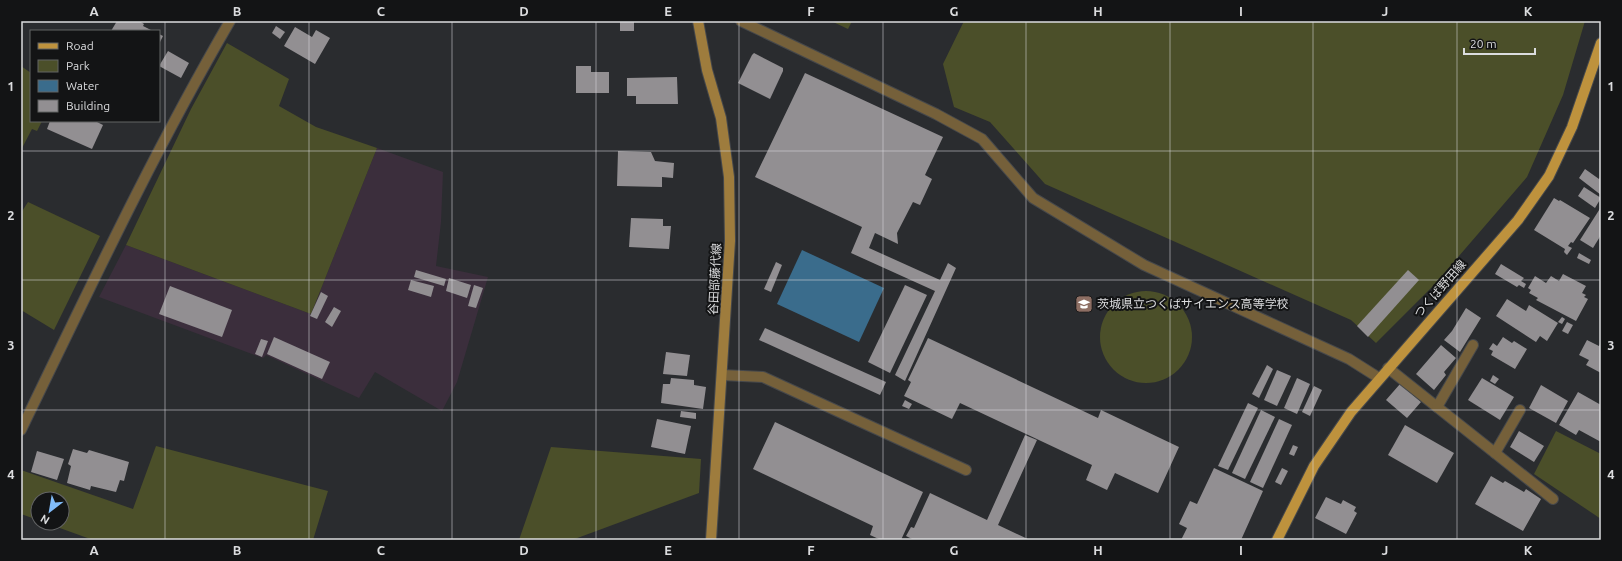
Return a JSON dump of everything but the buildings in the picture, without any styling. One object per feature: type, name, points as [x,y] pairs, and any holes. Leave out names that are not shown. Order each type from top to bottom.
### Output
[{"type":"main road","name":"谷田部藤代線","points":[[698,21],[707,70],[721,118],[729,177],[730,241],[711,540]]},
{"type":"main road","name":"つくば野田線","points":[[1277,540],[1314,466],[1351,412],[1518,220],[1549,176],[1572,128],[1601,43]]},
{"type":"street","points":[[21,430],[158,151],[196,78],[230,21]]},
{"type":"street","points":[[741,21],[929,111],[982,139],[1032,198],[1144,265],[1350,359],[1379,378]]},
{"type":"street","points":[[1437,407],[1473,345]]},
{"type":"street","points":[[1388,368],[1553,499]]},
{"type":"street","points":[[722,375],[763,377],[966,470]]},
{"type":"street","points":[[1495,453],[1520,410]]},
{"type":"shaded area","points":[[377,148],[443,172],[441,222],[436,266],[488,277],[457,382],[442,411],[375,372],[359,398],[266,355],[263,358],[99,297],[126,245],[311,314]]},
{"type":"green space","points":[[831,21],[852,21],[848,29]]},
{"type":"green space","points":[[964,21],[1585,21],[1563,95],[1527,177],[1434,285],[1376,343],[1351,320],[1045,184],[990,122],[954,107],[943,64]]},
{"type":"green space","points":[[227,43],[289,79],[279,106],[316,127],[377,148],[311,314],[126,245],[191,109]]},
{"type":"green space","points":[[21,66],[30,72],[30,122],[42,122],[37,131],[32,129],[21,150]]},
{"type":"green space","points":[[28,202],[100,236],[54,330],[21,310],[21,213]]},
{"type":"green space","points":[[1146,291],[1163,295],[1178,305],[1188,320],[1192,337],[1188,354],[1178,369],[1163,379],[1146,383],[1129,379],[1114,369],[1104,354],[1100,337],[1104,320],[1114,305],[1129,295]]},
{"type":"green space","points":[[1556,431],[1601,454],[1601,519],[1534,474]]},
{"type":"green space","points":[[156,446],[328,491],[313,540],[93,540],[68,531],[70,531],[70,491],[30,491],[30,517],[21,514],[21,470],[133,509]]},
{"type":"green space","points":[[551,447],[701,459],[699,493],[572,540],[519,540]]},
{"type":"water","points":[[802,250],[884,288],[859,342],[777,304]]},
{"type":"place","name":"茨城県立つくばサイエンス高等学校","points":[[1084,304]]}]
